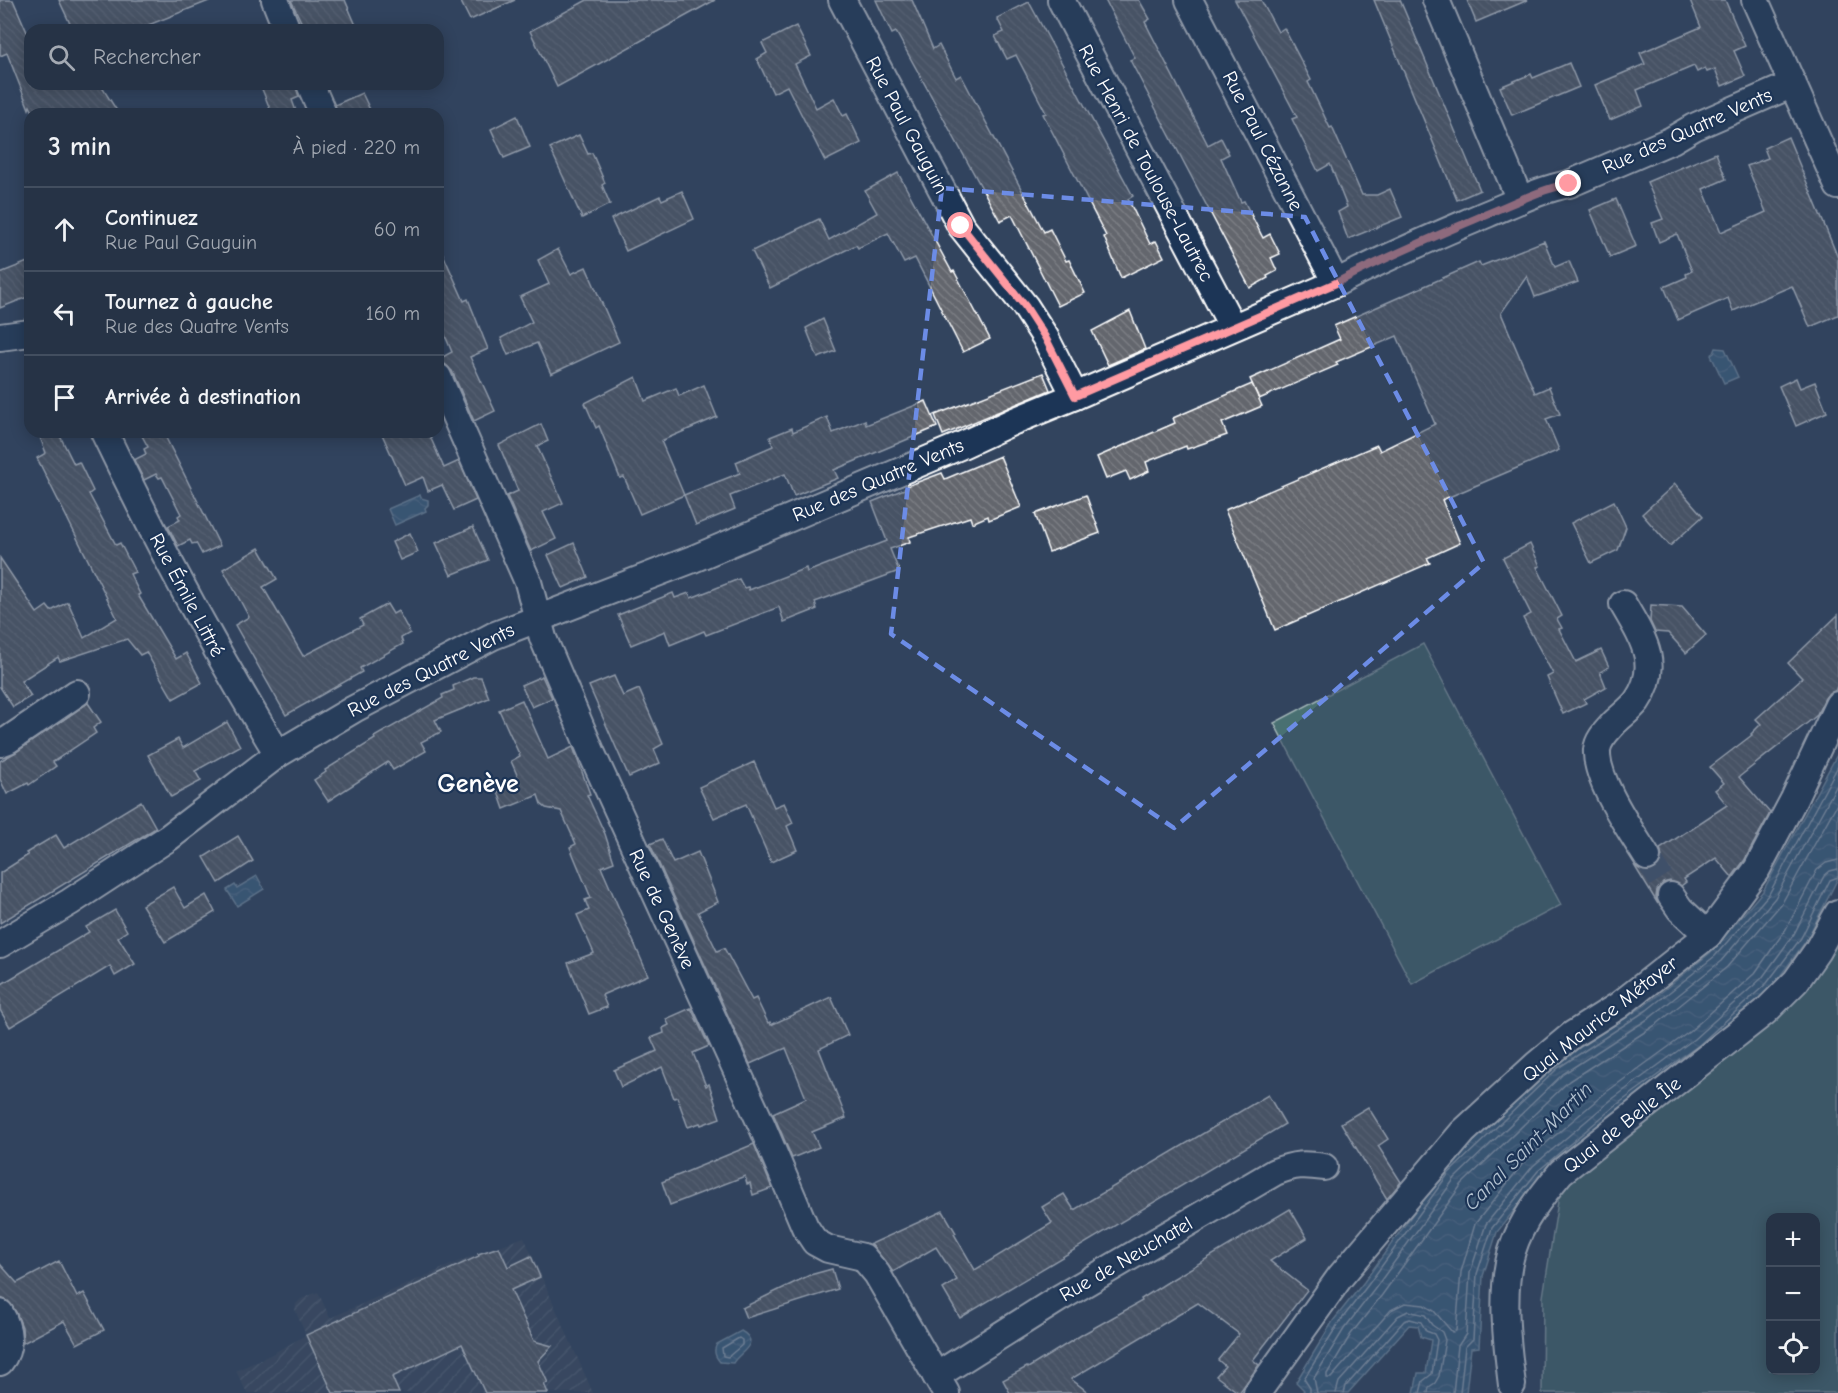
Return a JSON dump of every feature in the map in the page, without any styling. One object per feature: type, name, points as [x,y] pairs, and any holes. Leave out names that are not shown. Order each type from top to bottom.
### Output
[{"type":"street","points":[[274,0],[284,24]]},
{"type":"street","name":"Rue Paul Gauguin","points":[[842,0],[961,226],[1025,306],[1045,337],[1075,396]]},
{"type":"street","name":"Rue Henri de Toulouse-Lautrec","points":[[1061,0],[1232,326]]},
{"type":"street","name":"Rue Paul Cézanne","points":[[1189,0],[1336,283]]},
{"type":"street","points":[[1436,0],[1520,200]]},
{"type":"street","points":[[1755,0],[1838,186]]},
{"type":"street","name":"Rue des Quatre Vents","points":[[0,944],[70,902],[168,838],[278,754],[354,709],[493,636],[693,559],[1336,283],[1364,268],[1520,200],[1569,184],[1662,145],[1695,127],[1793,84]]},
{"type":"street","points":[[313,90],[320,108]]},
{"type":"street","points":[[0,337],[24,334]]},
{"type":"street","name":"Rue de Genève","points":[[444,391],[528,582],[543,638],[593,756],[763,1128],[805,1227],[815,1242],[828,1249],[863,1257],[877,1274],[941,1384]]},
{"type":"street","name":"Rue Émile Littré","points":[[107,438],[181,586],[278,754]]},
{"type":"street","points":[[1623,604],[1639,631],[1650,665],[1647,683],[1636,702],[1604,734],[1597,747],[1598,763],[1610,794],[1647,857]]},
{"type":"street","points":[[0,743],[8,740],[77,693]]},
{"type":"street","name":"Quai Maurice Métayer","points":[[1257,1393],[1340,1277],[1463,1132],[1572,1035],[1618,1006],[1708,935],[1757,869],[1794,800],[1838,705]]},
{"type":"street","points":[[1671,896],[1680,909],[1708,935]]},
{"type":"street","name":"Quai de Belle Île","points":[[1512,1385],[1506,1336],[1506,1300],[1512,1251],[1540,1196],[1561,1172],[1765,1012],[1796,981],[1817,951],[1838,913]]},
{"type":"street","name":"Rue de Neuchatel","points":[[941,1384],[1058,1299],[1275,1172],[1290,1166],[1305,1164],[1324,1167]]},
{"type":"street","points":[[0,1313],[8,1334],[4,1357],[0,1362]]},
{"type":"highlighted area","points":[[942,188],[1305,217],[1484,563],[1174,828],[891,634]]},
{"type":"shaded area","points":[[524,1237],[593,1393],[247,1393],[236,1371],[306,1335],[295,1310],[296,1304],[301,1299],[318,1292],[330,1318],[457,1262]]},
{"type":"green space","points":[[1423,644],[1561,905],[1412,984],[1274,723]]},
{"type":"green space","points":[[1838,925],[1838,1393],[1542,1393],[1543,1297],[1560,1189],[1811,979]]},
{"type":"water","points":[[1716,348],[1725,349],[1738,377],[1724,383],[1711,355]]},
{"type":"water","points":[[420,495],[421,498],[428,500],[426,511],[395,525],[388,509]]},
{"type":"water","name":"Canal Saint-Martin","points":[[1838,753],[1838,878],[1806,941],[1772,987],[1703,1050],[1542,1175],[1497,1232],[1483,1276],[1479,1347],[1471,1348],[1466,1393],[1414,1393],[1418,1373],[1426,1373],[1431,1340],[1421,1337],[1418,1326],[1409,1325],[1348,1393],[1302,1393],[1304,1390],[1296,1382],[1333,1321],[1364,1282],[1445,1169],[1554,1064],[1644,1006],[1710,953],[1763,891]]},
{"type":"water","points":[[257,876],[264,889],[237,906],[227,890],[235,885],[237,888]]},
{"type":"water","points":[[741,1331],[750,1340],[747,1348],[733,1363],[720,1362],[715,1353],[717,1344]]},
{"type":"building","points":[[0,0],[13,0],[24,25],[24,90],[104,90],[115,108],[31,108],[30,106],[29,108],[7,53],[0,56]]},
{"type":"building","points":[[59,0],[209,0],[151,24],[70,24]]},
{"type":"building","points":[[291,0],[345,0],[355,24],[302,24]]},
{"type":"building","points":[[460,0],[515,0],[470,20]]},
{"type":"building","points":[[587,0],[715,0],[557,87],[530,31]]},
{"type":"building","points":[[876,0],[912,0],[933,49],[939,45],[956,78],[961,75],[1044,232],[1050,229],[1085,293],[1058,306],[1012,215],[1000,221],[896,32],[892,34]]},
{"type":"building","points":[[1105,0],[1139,0],[1150,19],[1145,22],[1208,145],[1221,138],[1229,154],[1221,158],[1241,202],[1244,201],[1263,238],[1270,234],[1280,254],[1271,258],[1277,271],[1250,288],[1130,60],[1135,58]]},
{"type":"building","points":[[1235,0],[1261,0],[1278,32],[1284,28],[1311,80],[1308,82],[1330,128],[1332,127],[1362,195],[1377,195],[1390,189],[1402,217],[1348,239],[1338,212],[1347,207],[1330,164],[1318,171],[1292,119],[1297,117]]},
{"type":"building","points":[[1374,0],[1400,0],[1480,190],[1457,200]]},
{"type":"building","points":[[1467,0],[1528,0],[1476,22]]},
{"type":"building","points":[[1690,0],[1725,0],[1745,46],[1734,51],[1745,76],[1722,86],[1715,69],[1707,72],[1705,68],[1697,72],[1694,66],[1637,90],[1643,106],[1610,120],[1595,85],[1645,64],[1640,53],[1701,27]]},
{"type":"building","points":[[1029,2],[1133,196],[1128,199],[1150,244],[1156,241],[1164,257],[1121,278],[1104,237],[1106,236],[1043,114],[1046,113],[1016,55],[1007,59],[995,36],[1004,32],[997,18]]},
{"type":"building","points":[[796,26],[811,56],[795,64],[816,108],[834,98],[843,116],[847,114],[861,143],[825,161],[787,86],[773,93],[757,59],[767,53],[762,43]]},
{"type":"building","points":[[1569,63],[1579,87],[1512,115],[1500,87],[1531,74],[1533,78]]},
{"type":"building","points":[[262,90],[297,90],[299,97],[292,100],[295,108],[270,108]]},
{"type":"building","points":[[362,93],[369,108],[336,108],[335,105]]},
{"type":"building","points":[[517,116],[530,147],[504,158],[491,129]]},
{"type":"building","points":[[579,135],[588,154],[592,153],[605,183],[602,185],[610,204],[582,218],[550,148]]},
{"type":"building","points":[[1788,137],[1838,258],[1838,315],[1810,327],[1792,286],[1733,311],[1728,298],[1678,320],[1664,287],[1687,277],[1686,274],[1692,271],[1677,234],[1659,242],[1652,223],[1663,219],[1647,182],[1716,153],[1726,179],[1703,189],[1721,232],[1766,212],[1747,166],[1768,158],[1764,148]]},
{"type":"building","points":[[898,173],[990,339],[963,352],[915,258],[904,263],[888,233],[858,248],[856,245],[770,288],[752,251],[819,219],[829,240],[877,213],[865,191]]},
{"type":"building","points":[[682,191],[694,219],[626,251],[611,219],[660,196],[662,200]]},
{"type":"building","points":[[1616,199],[1636,246],[1610,257],[1590,210]]},
{"type":"building","points":[[1544,241],[1555,267],[1569,261],[1578,282],[1535,297],[1527,276],[1501,313],[1535,393],[1549,387],[1560,414],[1546,419],[1559,450],[1442,500],[1460,543],[1427,558],[1430,563],[1275,630],[1225,510],[1377,445],[1380,451],[1435,424],[1397,336],[1336,362],[1338,365],[1259,399],[1250,379],[1340,339],[1334,326],[1479,262],[1481,266]]},
{"type":"building","points":[[558,249],[571,274],[586,267],[619,342],[551,374],[537,343],[508,355],[501,338],[532,322],[520,297],[549,284],[538,260]]},
{"type":"building","points":[[444,256],[464,301],[468,299],[488,349],[470,357],[495,411],[474,421],[452,371],[444,364],[444,356],[452,352],[444,333]]},
{"type":"building","points":[[24,263],[24,298],[0,308],[0,273]]},
{"type":"building","points":[[1130,311],[1145,349],[1108,365],[1092,331]]},
{"type":"building","points":[[823,319],[836,351],[818,358],[806,328]]},
{"type":"building","points":[[1043,373],[1050,390],[943,435],[935,415]]},
{"type":"building","points":[[636,377],[645,401],[676,388],[679,396],[704,385],[717,417],[661,441],[684,495],[640,514],[624,477],[620,478],[599,426],[596,428],[585,403]]},
{"type":"building","points":[[1796,378],[1800,388],[1815,382],[1827,412],[1796,426],[1779,386]]},
{"type":"building","points":[[1252,384],[1262,406],[1222,423],[1227,435],[1187,449],[1186,446],[1146,462],[1149,471],[1130,480],[1126,471],[1106,479],[1097,457],[1175,423],[1173,418]]},
{"type":"building","points":[[926,401],[937,427],[834,470],[838,478],[794,496],[785,474],[730,496],[735,509],[696,525],[684,495],[740,473],[736,462],[773,446],[770,437],[792,428],[793,432],[827,417],[833,433],[865,420],[866,425]]},
{"type":"building","points":[[541,424],[548,441],[537,446],[563,503],[543,512],[556,539],[531,551],[507,496],[518,491],[499,445]]},
{"type":"building","points":[[40,438],[61,438],[74,464],[79,462],[93,491],[89,494],[116,545],[120,543],[135,572],[130,574],[140,594],[138,595],[176,659],[186,653],[202,683],[173,699],[146,652],[140,655],[127,639],[60,661],[58,657],[21,681],[31,696],[13,707],[0,687],[0,558],[37,613],[47,606],[51,611],[68,602],[84,638],[117,618],[37,458],[46,453]]},
{"type":"building","points":[[143,438],[166,438],[220,546],[202,554],[196,543],[192,544],[190,540],[178,546],[168,526],[180,520],[178,516],[181,514],[162,477],[159,478],[156,474],[144,480],[134,460],[146,454],[144,449],[148,447]]},
{"type":"building","points":[[384,438],[431,438],[444,468],[459,461],[476,500],[454,510],[442,485],[428,491],[423,477],[405,485]]},
{"type":"building","points":[[1000,456],[1021,507],[989,520],[988,516],[972,523],[970,517],[909,537],[910,542],[890,549],[899,571],[815,602],[817,609],[784,622],[779,607],[706,635],[704,631],[670,645],[665,631],[631,645],[618,615],[673,593],[675,598],[689,593],[691,598],[739,579],[744,588],[748,587],[749,590],[806,568],[807,572],[887,541],[872,502],[942,473],[945,479]]},
{"type":"building","points":[[1675,484],[1703,516],[1670,546],[1642,514]]},
{"type":"building","points":[[1086,495],[1100,533],[1049,552],[1035,514]]},
{"type":"building","points":[[1614,501],[1626,527],[1618,550],[1591,563],[1571,523]]},
{"type":"building","points":[[473,527],[488,560],[451,575],[436,543]]},
{"type":"building","points":[[410,533],[418,552],[400,560],[392,542]]},
{"type":"building","points":[[574,543],[588,577],[563,588],[548,555]]},
{"type":"building","points":[[1530,544],[1540,566],[1537,567],[1562,616],[1557,619],[1562,628],[1559,629],[1576,662],[1601,650],[1609,667],[1600,672],[1606,687],[1584,699],[1586,703],[1563,714],[1547,677],[1553,674],[1523,618],[1531,614],[1503,558]]},
{"type":"building","points":[[259,548],[277,579],[263,587],[303,656],[363,625],[360,619],[387,604],[393,614],[398,611],[410,633],[401,638],[403,644],[360,668],[362,672],[286,715],[235,625],[249,617],[223,569]]},
{"type":"building","points":[[1651,605],[1682,607],[1706,635],[1686,653],[1668,633],[1655,632],[1650,621]]},
{"type":"building","points":[[1838,615],[1838,684],[1835,691],[1829,693],[1825,698],[1816,716],[1739,777],[1770,813],[1744,861],[1732,877],[1716,858],[1684,879],[1686,882],[1681,886],[1670,881],[1663,883],[1657,890],[1658,904],[1634,865],[1647,872],[1655,869],[1662,857],[1660,849],[1727,805],[1715,790],[1724,783],[1710,767],[1752,735],[1761,724],[1756,719],[1802,678],[1788,663]]},
{"type":"building","points":[[542,676],[552,698],[532,707],[521,685]]},
{"type":"building","points":[[614,676],[623,696],[639,689],[663,744],[654,749],[660,763],[629,777],[589,686]]},
{"type":"building","points":[[473,677],[481,677],[489,698],[435,720],[441,732],[421,742],[426,751],[393,770],[388,762],[328,801],[314,780],[326,772],[325,770],[375,739],[374,737],[443,698],[442,695],[454,690],[453,686]]},
{"type":"building","points":[[522,700],[548,759],[573,747],[590,794],[587,795],[605,834],[614,862],[601,867],[648,975],[602,995],[607,1007],[589,1014],[568,963],[594,953],[577,915],[589,910],[585,900],[591,898],[570,847],[576,844],[561,811],[546,808],[541,804],[538,795],[504,809],[496,786],[518,777],[511,761],[520,756],[499,710]]},
{"type":"building","points":[[88,703],[101,722],[93,728],[96,733],[53,762],[56,766],[29,785],[28,783],[7,794],[0,779],[0,761]]},
{"type":"building","points":[[227,722],[240,746],[195,771],[201,781],[171,797],[148,755],[178,739],[183,748]]},
{"type":"building","points":[[754,762],[774,807],[784,803],[793,823],[787,826],[797,850],[771,862],[746,804],[714,818],[699,787]]},
{"type":"building","points":[[141,801],[156,828],[0,923],[0,873],[28,855],[26,853],[56,835],[64,848]]},
{"type":"building","points":[[238,836],[253,861],[219,883],[204,857]]},
{"type":"building","points":[[662,839],[673,863],[698,852],[718,902],[698,912],[717,951],[724,948],[752,1000],[756,998],[768,1023],[770,1022],[771,1025],[831,997],[848,1035],[819,1049],[846,1118],[812,1132],[819,1147],[792,1158],[773,1113],[806,1098],[786,1048],[750,1064],[650,844]]},
{"type":"building","points":[[173,887],[185,908],[206,895],[215,912],[165,942],[142,905]]},
{"type":"building","points":[[115,910],[127,931],[118,937],[135,964],[115,976],[110,966],[10,1027],[0,1010],[0,985],[89,932],[86,927]]},
{"type":"building","points":[[691,1008],[709,1046],[693,1053],[706,1086],[709,1084],[720,1118],[688,1127],[677,1097],[674,1098],[662,1067],[621,1087],[614,1070],[657,1051],[651,1038],[664,1033],[663,1028],[669,1025],[666,1019]]},
{"type":"building","points":[[1268,1095],[1285,1124],[960,1318],[943,1289],[957,1280],[936,1247],[893,1272],[871,1244],[943,1211],[975,1270],[1052,1223],[1042,1207],[1052,1201],[1064,1194],[1074,1210]]},
{"type":"building","points":[[1368,1107],[1388,1139],[1378,1146],[1401,1182],[1387,1199],[1341,1123]]},
{"type":"building","points":[[754,1144],[772,1188],[753,1195],[750,1183],[747,1184],[745,1176],[670,1205],[662,1182]]},
{"type":"building","points":[[1290,1209],[1307,1238],[1270,1261],[1307,1290],[1253,1360],[1259,1365],[1239,1393],[1216,1376],[1225,1366],[1218,1360],[1239,1334],[1198,1303],[1071,1379],[1089,1393],[1010,1393],[1003,1380],[1028,1368],[1142,1301],[1141,1299],[1171,1280]]},
{"type":"building","points":[[499,1247],[508,1267],[531,1256],[540,1277],[511,1290],[534,1341],[552,1346],[538,1361],[548,1383],[544,1384],[548,1393],[485,1393],[462,1344],[392,1377],[399,1393],[333,1393],[306,1335],[479,1256],[478,1254]]},
{"type":"building","points":[[59,1261],[77,1297],[84,1293],[104,1330],[77,1344],[64,1321],[23,1343],[22,1327],[16,1312],[8,1301],[0,1298],[0,1264],[17,1283]]},
{"type":"building","points":[[832,1269],[838,1289],[746,1318],[742,1308],[810,1275]]},
{"type":"tunnel","points":[[1647,857],[1671,896]]},
{"type":"district","name":"Genève","points":[[478,784]]},
{"type":"route","points":[[961,226],[1025,306],[1045,337],[1075,396],[1232,326],[1336,283],[1364,268],[1474,220],[1555,187],[1569,184]]}]
